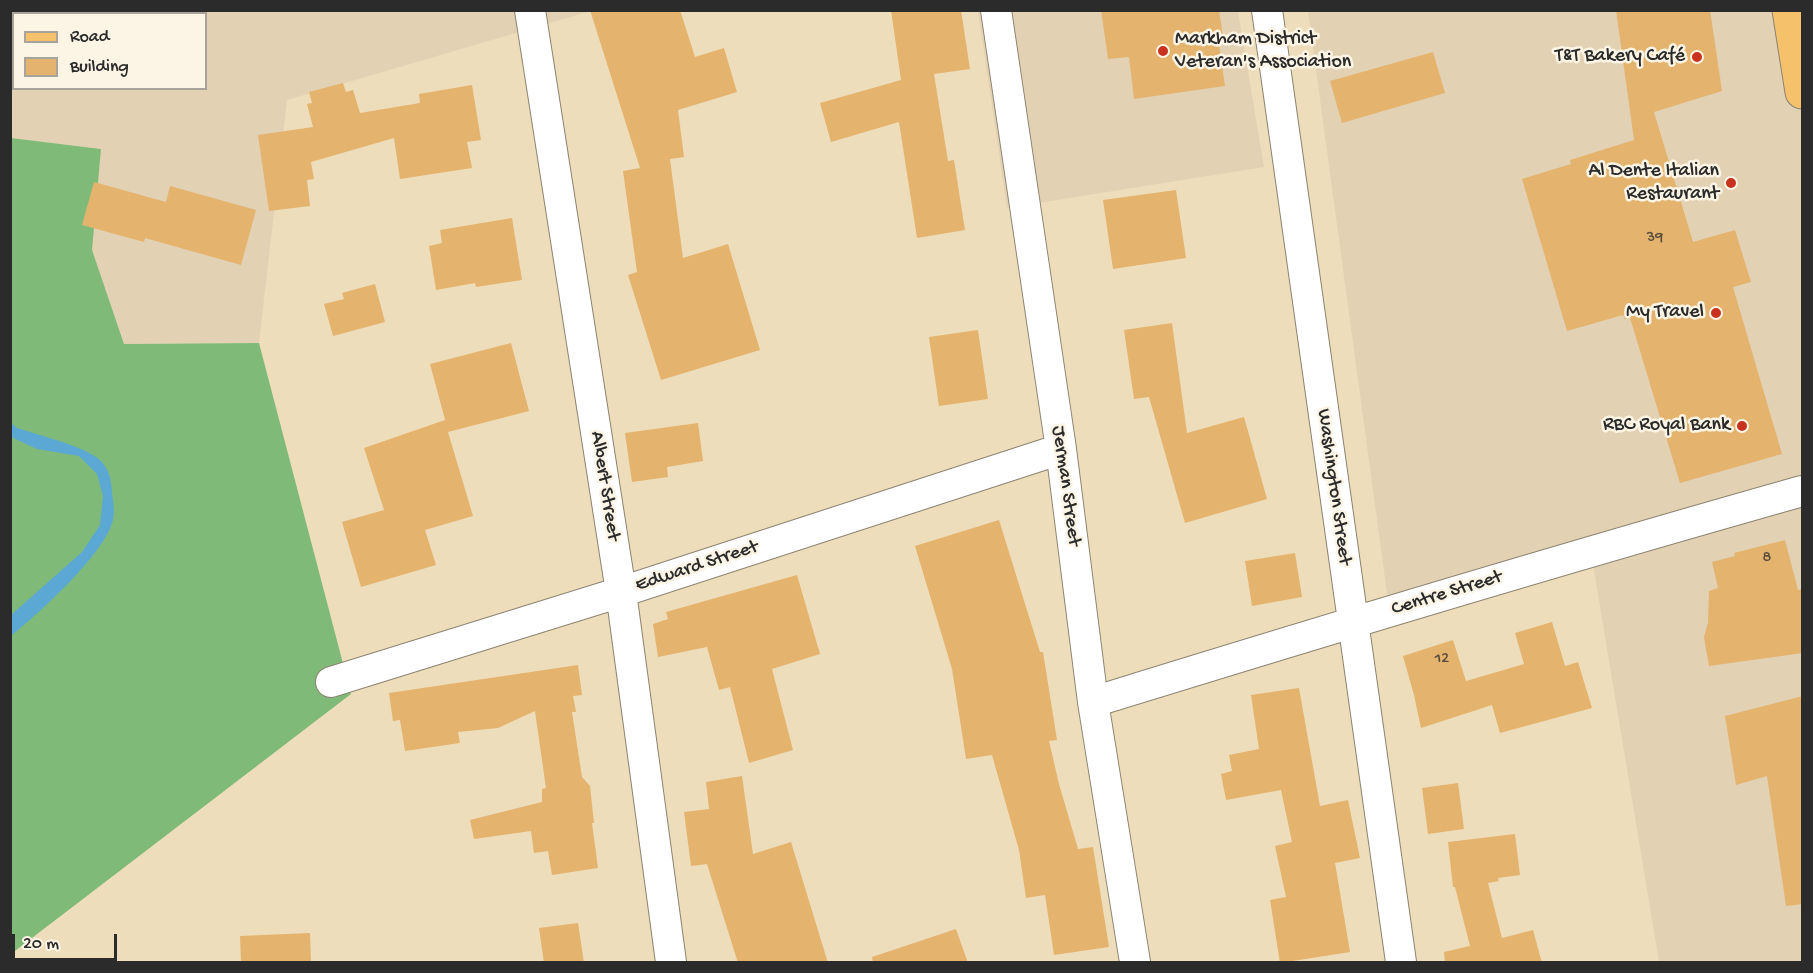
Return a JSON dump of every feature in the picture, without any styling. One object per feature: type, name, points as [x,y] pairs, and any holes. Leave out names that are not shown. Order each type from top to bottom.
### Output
[{"type":"main road","points":[[1789,10],[1803,92]]},
{"type":"street","name":"Albert Street","points":[[530,10],[621,592],[671,963]]},
{"type":"street","name":"Jerman Street","points":[[996,10],[1061,449],[1094,702],[1135,963]]},
{"type":"street","name":"Washington Street","points":[[1267,10],[1401,963]]},
{"type":"street","name":"Edward Street","points":[[331,682],[621,592],[1061,449]]},
{"type":"street","name":"Centre Street","points":[[1094,702],[1352,622],[1803,491]]},
{"type":"shaded area","points":[[11,11],[591,11],[287,100],[259,343],[124,344],[91,250],[101,149],[11,138]]},
{"type":"shaded area","points":[[978,11],[1238,11],[1264,167],[1007,208]]},
{"type":"shaded area","points":[[1308,11],[1802,11],[1802,962],[1659,962],[1591,552],[1388,601]]},
{"type":"green space","points":[[11,138],[101,149],[92,250],[124,344],[259,343],[351,694],[11,954]]},
{"type":"water","points":[[11,423],[17,428],[75,446],[102,462],[111,480],[114,513],[107,534],[84,566],[54,598],[11,636],[11,615],[82,552],[100,525],[103,496],[97,474],[79,456],[37,449],[11,437]]},
{"type":"building","points":[[590,10],[680,10],[695,57],[724,48],[737,92],[678,110],[684,157],[670,159],[683,258],[728,244],[760,350],[661,380],[628,275],[637,272],[623,171],[640,168]]},
{"type":"building","points":[[891,10],[961,10],[970,69],[934,74],[948,161],[954,160],[965,230],[917,238],[899,122],[831,142],[820,103],[901,80]]},
{"type":"building","name":"Markham District Veteran's Association","points":[[1101,10],[1219,10],[1224,43],[1219,44],[1225,86],[1134,99],[1129,57],[1108,59]]},
{"type":"building","points":[[1616,10],[1710,10],[1722,91],[1654,112],[1693,242],[1735,230],[1751,282],[1733,287],[1782,454],[1680,483],[1630,318],[1625,319],[1623,315],[1567,331],[1522,179],[1571,164],[1570,160],[1634,140]]},
{"type":"building","points":[[1433,52],[1445,93],[1342,123],[1330,81]]},
{"type":"building","points":[[343,83],[346,92],[353,90],[360,113],[420,103],[419,94],[472,85],[481,140],[467,142],[472,168],[400,179],[394,138],[311,162],[314,179],[307,180],[310,206],[269,211],[258,135],[313,127],[307,104],[312,103],[309,92]]},
{"type":"building","points":[[94,182],[166,202],[170,186],[256,210],[241,265],[145,238],[144,242],[82,225]]},
{"type":"building","points":[[1176,190],[1186,258],[1113,269],[1103,200]]},
{"type":"building","points":[[512,218],[522,280],[476,287],[475,283],[436,290],[429,246],[442,243],[440,230]]},
{"type":"building","points":[[375,284],[385,322],[333,336],[324,304],[344,299],[342,293]]},
{"type":"building","points":[[1172,323],[1187,433],[1244,417],[1267,499],[1185,523],[1149,397],[1134,399],[1124,330]]},
{"type":"building","points":[[978,330],[988,399],[939,406],[929,337]]},
{"type":"building","points":[[511,343],[529,411],[448,432],[473,516],[425,530],[436,565],[361,587],[342,522],[384,510],[364,448],[445,420],[447,427],[430,364]]},
{"type":"building","points":[[698,423],[703,461],[667,467],[668,477],[632,482],[625,433]]},
{"type":"building","points":[[999,520],[1040,652],[1043,652],[1057,740],[1049,741],[1078,849],[1093,847],[1109,947],[1054,955],[1045,895],[1026,898],[1019,850],[992,755],[966,759],[952,669],[915,546]]},
{"type":"building","points":[[1785,540],[1798,590],[1803,589],[1803,653],[1709,666],[1704,637],[1708,623],[1709,591],[1718,588],[1712,562],[1735,556],[1734,553]]},
{"type":"building","points":[[1295,553],[1302,597],[1252,606],[1245,561]]},
{"type":"building","points":[[797,575],[820,654],[772,669],[793,750],[749,763],[730,687],[719,690],[707,647],[658,657],[653,624],[668,619],[666,612]]},
{"type":"building","points":[[1552,622],[1565,666],[1578,662],[1592,708],[1500,733],[1492,705],[1421,728],[1403,656],[1453,640],[1466,681],[1524,664],[1515,633]]},
{"type":"building","points":[[578,665],[582,695],[573,696],[576,712],[572,712],[582,777],[590,786],[598,868],[552,875],[548,851],[534,853],[531,831],[474,839],[470,820],[542,802],[542,789],[546,788],[535,711],[498,728],[458,732],[460,743],[405,751],[400,720],[393,721],[389,693]]},
{"type":"building","points":[[1299,688],[1320,806],[1348,800],[1360,858],[1335,863],[1350,952],[1280,963],[1270,900],[1286,897],[1275,846],[1292,842],[1281,790],[1226,800],[1221,774],[1232,771],[1229,755],[1259,749],[1251,695]]},
{"type":"building","points":[[1803,696],[1803,904],[1786,906],[1767,776],[1736,785],[1725,716]]},
{"type":"building","points":[[742,776],[753,854],[791,842],[828,963],[738,963],[707,864],[691,866],[684,812],[709,809],[706,782]]},
{"type":"building","points":[[1458,783],[1464,829],[1428,834],[1422,788]]},
{"type":"building","points":[[1515,834],[1520,875],[1498,878],[1499,881],[1488,883],[1502,938],[1533,930],[1542,963],[1445,963],[1444,952],[1470,946],[1455,887],[1453,887],[1448,842]]},
{"type":"building","points":[[578,923],[584,963],[544,963],[539,928]]},
{"type":"building","points":[[956,929],[968,963],[873,963],[872,957]]},
{"type":"building","points":[[310,933],[311,963],[241,963],[240,936]]},
{"type":"place","name":"Markham District Veteran's Association","points":[[1163,51]]},
{"type":"place","name":"T&T Bakery Café","points":[[1697,57]]},
{"type":"place","name":"Al Dente Italian Restaurant","points":[[1731,183]]},
{"type":"place","name":"My Travel","points":[[1716,313]]},
{"type":"place","name":"RBC Royal Bank","points":[[1742,426]]}]
